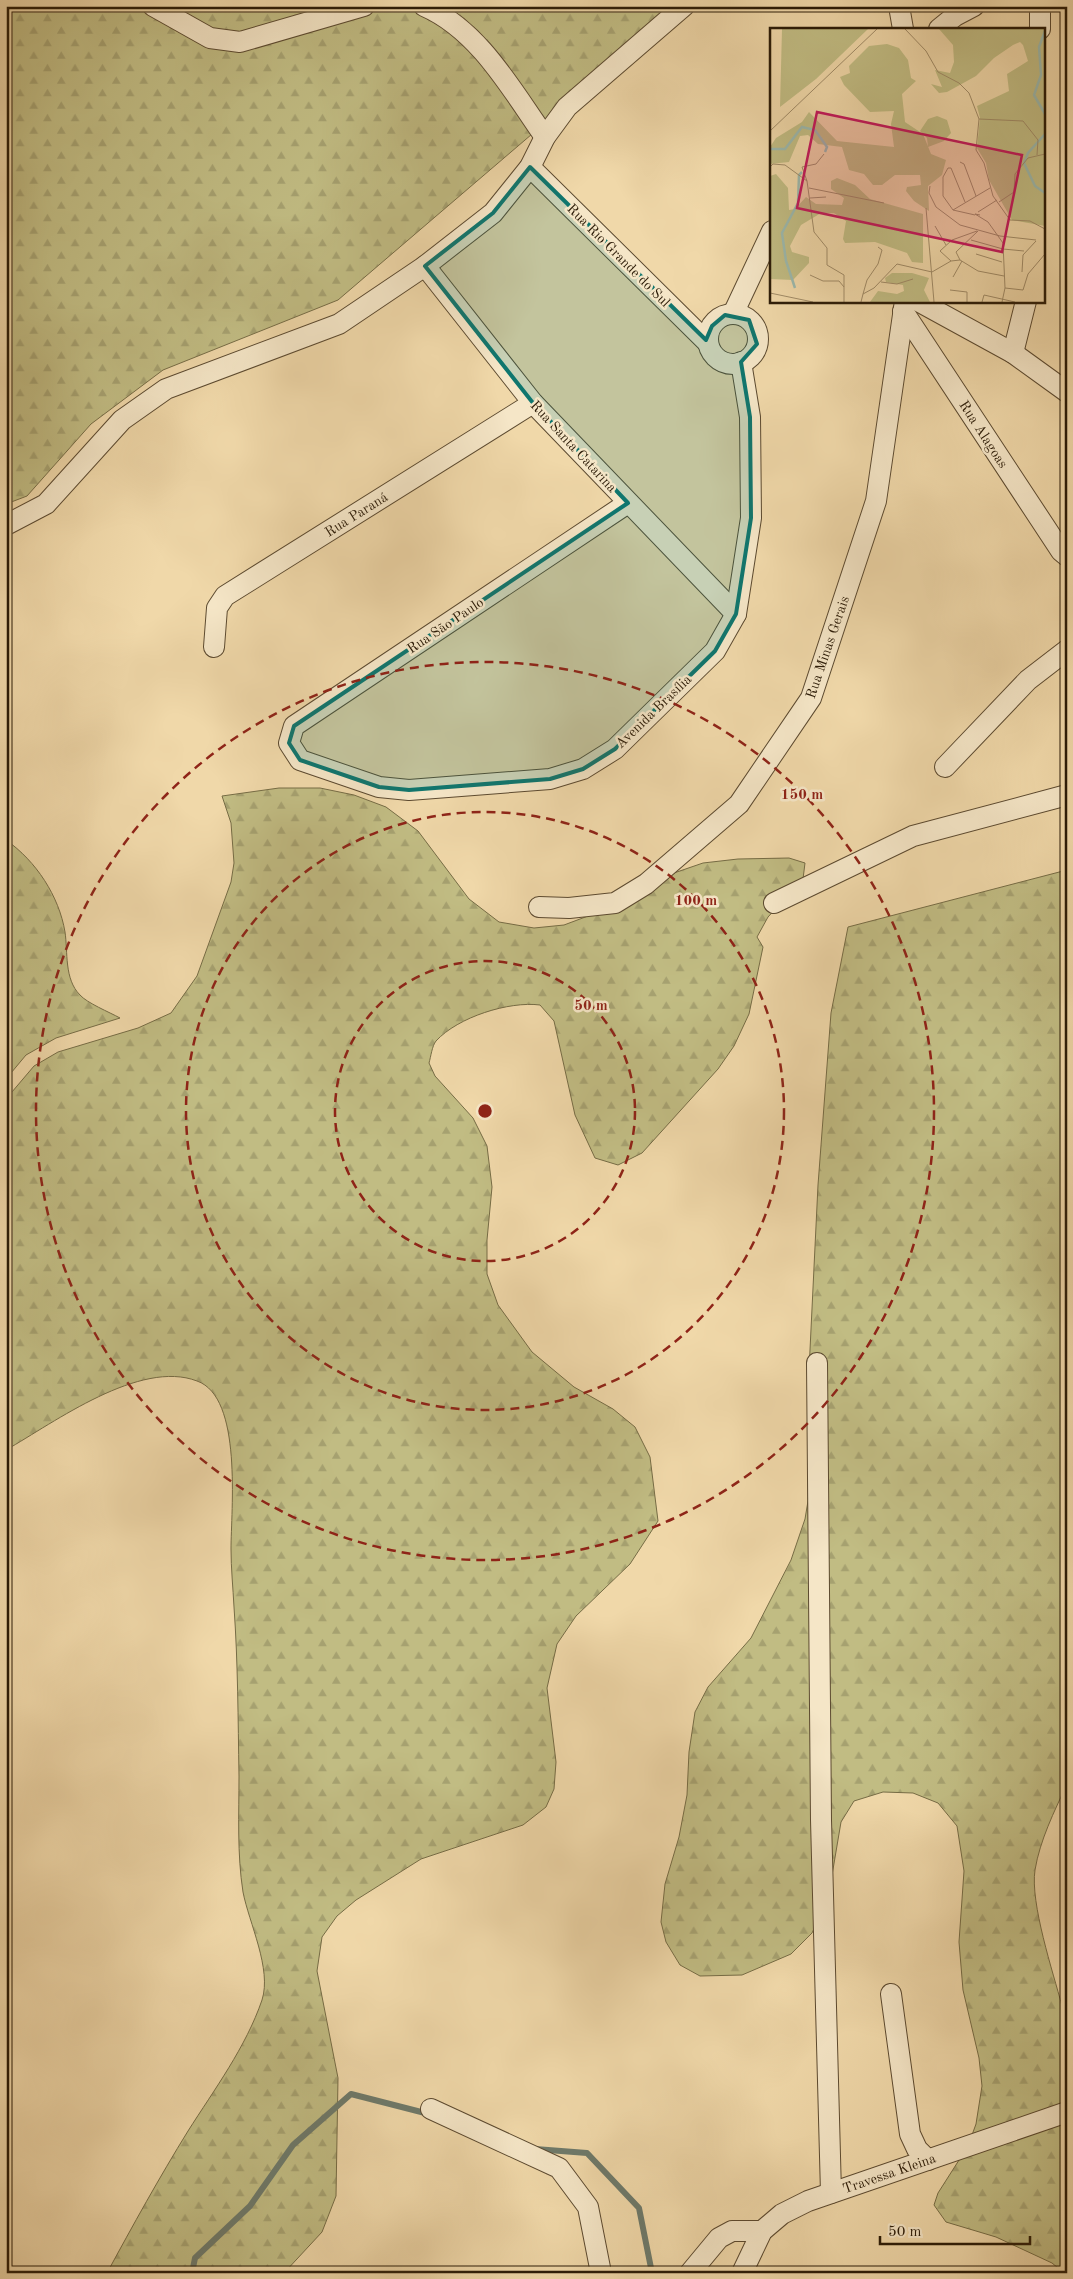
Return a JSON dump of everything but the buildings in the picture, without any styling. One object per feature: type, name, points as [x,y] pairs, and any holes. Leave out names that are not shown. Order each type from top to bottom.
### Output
[{"type":"street","points":[[153,6],[210,38],[240,42],[364,6]]},
{"type":"street","points":[[424,6],[443,14],[491,60],[545,137]]},
{"type":"street","points":[[6,525],[46,504],[122,420],[166,390],[339,324],[425,266],[493,212],[530,166],[545,137],[567,107],[684,6]]},
{"type":"street","points":[[899,6],[903,28]]},
{"type":"street","points":[[940,28],[955,16],[974,6]]},
{"type":"street","points":[[1040,6],[1040,28]]},
{"type":"street","name":"Rua Rio Grande do Sul","points":[[530,166],[708,343]]},
{"type":"street","points":[[733,314],[770,236]]},
{"type":"street","name":"Rua Santa Catarina","points":[[425,266],[533,403],[736,614]]},
{"type":"street","points":[[1013,353],[1026,302]]},
{"type":"street","points":[[909,304],[1013,353],[1067,392]]},
{"type":"street","name":"Rua Alagoas","points":[[909,304],[1067,556]]},
{"type":"street","name":"Rua Minas Gerais","points":[[538,907],[569,908],[615,903],[646,884],[739,804],[811,698],[876,501],[909,304]]},
{"type":"street","points":[[733,314],[749,320],[758,335],[754,352],[741,362],[724,362],[716,358],[708,343],[712,326],[725,315],[733,314]]},
{"type":"street","name":"Avenida Brasília","points":[[300,760],[379,787],[409,790],[550,779],[583,769],[615,749],[715,651],[736,614],[751,518],[750,417],[741,362]]},
{"type":"street","name":"Rua Paraná","points":[[214,648],[218,608],[225,596],[533,403]]},
{"type":"street","name":"Rua São Paulo","points":[[300,760],[289,744],[294,726],[628,503]]},
{"type":"street","points":[[945,767],[1028,680],[1067,650]]},
{"type":"street","points":[[774,903],[913,836],[1067,795]]},
{"type":"street","points":[[816,1363],[821,1820],[831,2193]]},
{"type":"street","points":[[891,1994],[910,2134],[917,2149],[928,2160]]},
{"type":"street","points":[[431,2109],[558,2168],[588,2207],[601,2273]]},
{"type":"street","name":"Travessa Kleina","points":[[742,2273],[762,2231],[782,2214],[808,2201],[1067,2112]]},
{"type":"street","points":[[690,2273],[719,2238],[732,2231],[762,2231]]},
{"type":"highlighted area","points":[[530,167],[706,340],[712,326],[725,315],[749,320],[757,344],[741,362],[750,417],[751,518],[736,614],[715,651],[615,749],[583,769],[550,779],[409,790],[379,787],[300,760],[289,743],[294,726],[628,503],[533,403],[425,266],[493,213]]},
{"type":"green space","points":[[6,6],[676,6],[587,87],[338,300],[163,370],[91,424],[27,496],[6,504]]},
{"type":"green space","points":[[279,788],[320,788],[354,795],[386,807],[418,831],[469,899],[499,922],[534,928],[564,925],[620,904],[671,874],[703,863],[738,859],[789,858],[805,863],[803,879],[768,917],[757,937],[763,947],[749,1014],[734,1046],[718,1069],[642,1153],[618,1165],[595,1158],[575,1115],[554,1021],[540,1005],[528,1004],[485,1012],[457,1025],[446,1032],[435,1043],[429,1063],[435,1076],[473,1118],[487,1146],[492,1187],[487,1240],[487,1274],[498,1305],[532,1352],[574,1387],[613,1409],[635,1427],[650,1457],[658,1521],[630,1564],[576,1616],[557,1644],[547,1688],[556,1762],[554,1789],[546,1807],[523,1825],[421,1859],[356,1900],[337,1916],[322,1937],[317,1971],[338,2078],[336,2196],[322,2232],[284,2273],[107,2273],[167,2166],[219,2084],[247,2035],[262,2000],[264,1988],[262,1960],[243,1892],[240,1863],[237,1670],[231,1556],[231,1456],[228,1431],[222,1409],[212,1391],[197,1381],[174,1376],[150,1379],[124,1386],[98,1397],[6,1450],[6,1099],[34,1066],[58,1052],[138,1028],[171,1013],[197,976],[231,882],[234,863],[231,823],[222,796]]},
{"type":"green space","points":[[6,840],[27,858],[52,893],[62,919],[69,973],[75,989],[88,1001],[120,1018],[56,1038],[26,1055],[6,1079]]},
{"type":"green space","points":[[1067,870],[1067,1784],[1040,1848],[1034,1884],[1043,1938],[1062,2006],[1067,2017],[1067,2273],[1064,2273],[1052,2263],[996,2237],[946,2222],[934,2205],[938,2193],[968,2146],[976,2124],[982,2086],[979,2058],[963,1990],[959,1942],[964,1871],[957,1826],[938,1803],[913,1793],[883,1792],[854,1801],[841,1822],[828,1899],[812,1933],[791,1954],[742,1975],[700,1976],[680,1965],[666,1942],[661,1922],[665,1884],[679,1837],[687,1795],[689,1752],[695,1712],[708,1687],[751,1638],[791,1560],[805,1519],[808,1501],[808,1391],[818,1185],[831,1013],[848,927]]},
{"type":"waterway","points":[[192,2273],[195,2258],[250,2206],[293,2145],[351,2094],[429,2114]]},
{"type":"waterway","points":[[535,2149],[587,2153],[639,2208],[652,2273]]}]
